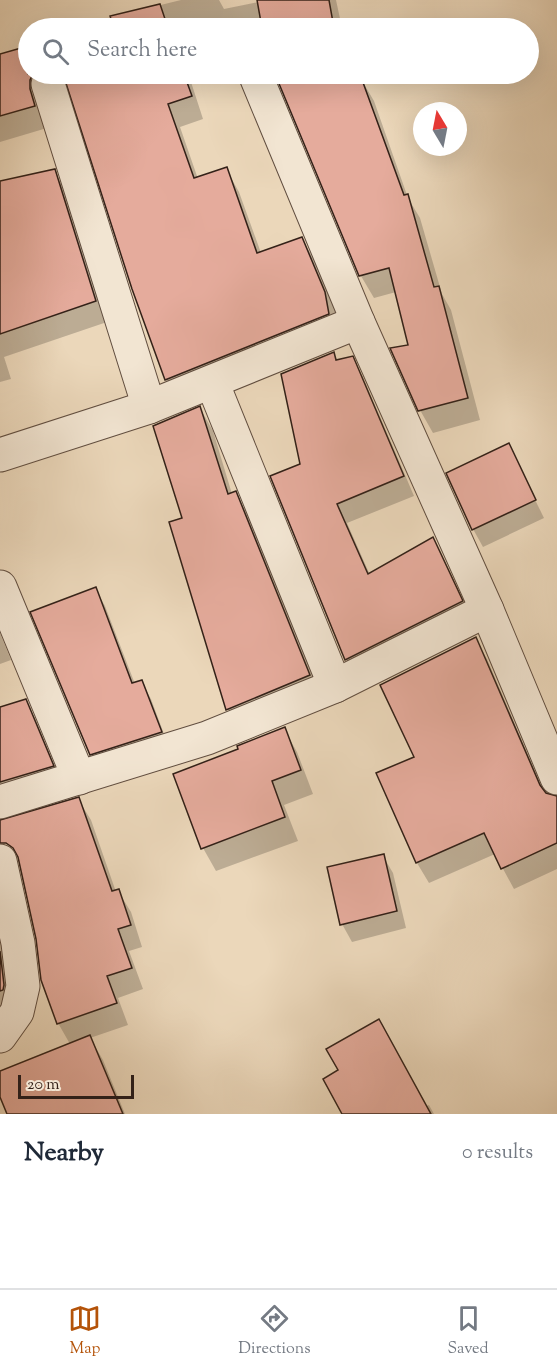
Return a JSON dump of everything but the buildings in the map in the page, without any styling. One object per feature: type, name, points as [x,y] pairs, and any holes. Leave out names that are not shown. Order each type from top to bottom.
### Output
[{"type":"street","points":[[48,84],[149,407]]},
{"type":"street","points":[[259,84],[358,322],[487,610],[557,778]]},
{"type":"street","points":[[0,455],[149,407],[358,322]]},
{"type":"street","points":[[212,382],[335,686]]},
{"type":"street","points":[[0,587],[79,778]]},
{"type":"street","points":[[0,802],[207,738],[335,686],[487,610]]},
{"type":"street","points":[[0,861],[18,943],[24,986],[17,1012],[0,1036]]}]
